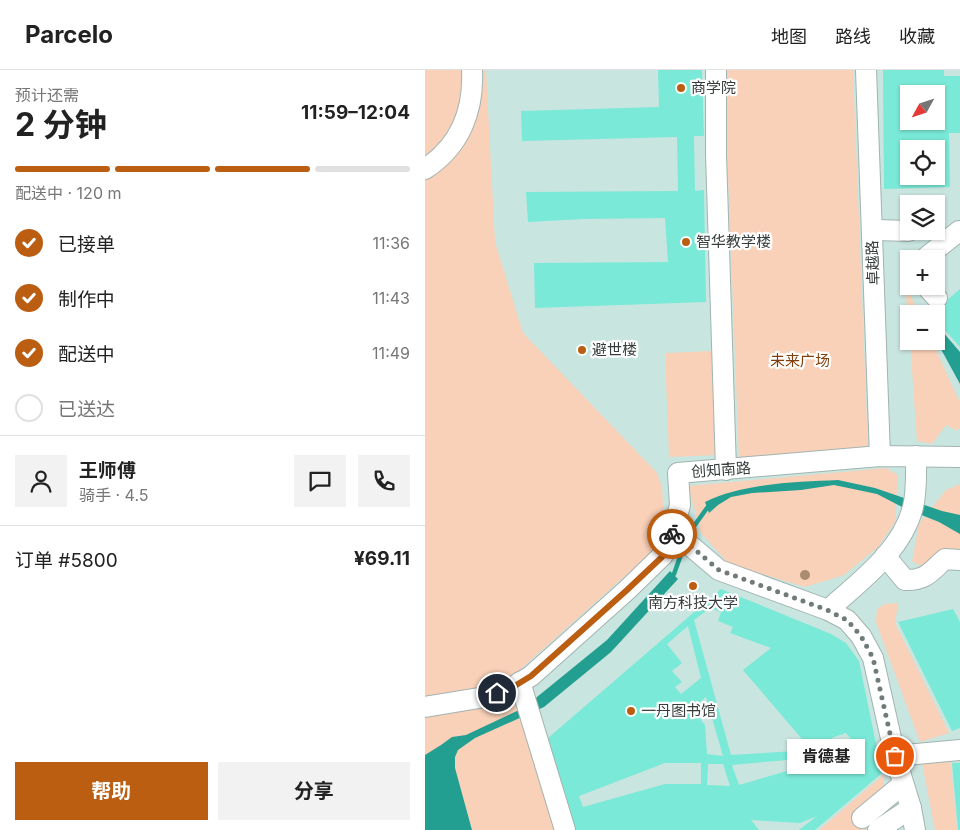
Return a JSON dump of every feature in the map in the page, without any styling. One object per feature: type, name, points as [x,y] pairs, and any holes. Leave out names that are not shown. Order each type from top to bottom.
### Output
[{"type":"street","points":[[425,169],[438,160],[463,126],[469,113],[473,86],[472,70]]},
{"type":"street","points":[[716,70],[716,164],[726,470]]},
{"type":"street","name":"卓越路","points":[[866,70],[880,456]]},
{"type":"street","points":[[877,230],[900,230]]},
{"type":"street","points":[[945,231],[960,231]]},
{"type":"street","points":[[936,250],[960,231]]},
{"type":"street","name":"创知南路","points":[[425,707],[485,697],[508,690],[523,690],[531,676],[663,556],[673,531],[679,505],[678,473],[880,456],[960,456]]},
{"type":"street","points":[[827,610],[877,566],[896,544],[913,507],[916,456]]},
{"type":"street","points":[[673,531],[719,570],[827,610],[847,620],[861,636],[873,658],[895,756],[911,808],[915,830]]},
{"type":"street","points":[[885,556],[905,580],[914,581],[922,579],[945,559],[960,560]]},
{"type":"street","points":[[523,690],[565,830]]},
{"type":"street","points":[[895,756],[960,750]]},
{"type":"street","points":[[862,818],[903,784]]},
{"type":"street","points":[[878,830],[911,808]]},
{"type":"shaded area","name":"南方科技大学","points":[[425,70],[960,70],[960,830],[425,830]]},
{"type":"shaded area","points":[[945,334],[960,352],[960,384],[941,350],[945,350]]},
{"type":"shaded area","points":[[838,480],[875,488],[942,511],[960,515],[960,534],[939,522],[904,508],[877,494],[834,485],[801,490],[752,493],[731,497],[709,513],[705,502],[753,487]]},
{"type":"shaded area","points":[[670,571],[678,579],[611,652],[544,707],[475,738],[458,750],[455,757],[455,768],[472,830],[425,830],[425,755],[452,737],[466,735],[521,709],[537,697],[607,640]]},
{"type":"green space","points":[[425,70],[486,70],[495,242],[523,333],[657,473],[662,487],[664,518],[654,550],[498,688],[425,701]]},
{"type":"green space","name":"未来广场","points":[[724,70],[853,70],[868,449],[739,460]]},
{"type":"green space","points":[[906,295],[910,295],[915,305],[907,305]]},
{"type":"green space","points":[[911,350],[936,350],[960,403],[960,426],[957,431],[946,425],[932,444],[917,441]]},
{"type":"green space","points":[[714,351],[719,455],[669,457],[665,353]]},
{"type":"green space","points":[[886,468],[898,475],[895,522],[878,547],[844,575],[805,587],[729,564],[701,533],[688,486]]},
{"type":"green space","points":[[960,484],[960,555],[924,568],[912,561],[919,524],[946,490]]},
{"type":"green space","points":[[898,603],[895,623],[949,733],[920,742],[876,622],[877,609],[885,604]]},
{"type":"green space","points":[[516,689],[558,830],[425,830],[425,711]]},
{"type":"green space","points":[[950,755],[957,830],[935,830],[921,758]]},
{"type":"green space","points":[[883,775],[885,815],[864,830],[819,830]]},
{"type":"building","name":"智华教学楼","points":[[658,70],[702,70],[704,136],[694,136],[695,191],[704,190],[706,302],[535,308],[534,263],[668,262],[665,218],[528,222],[526,192],[678,191],[677,137],[522,141],[521,111],[659,107]]},
{"type":"building","points":[[883,70],[944,70],[944,76],[960,76],[960,133],[949,133],[950,187],[884,189]]},
{"type":"building","points":[[960,289],[960,347],[945,330],[945,305],[941,305]]},
{"type":"building","name":"避世楼","points":[[583,344],[588,351],[582,356],[577,349]]},
{"type":"building","points":[[721,589],[831,634],[846,643],[859,661],[882,773],[815,830],[799,830],[817,816],[800,823],[751,820],[759,830],[575,830],[548,738]],"holes":[[[710,608],[721,612],[718,621],[733,627],[730,633],[771,648],[743,670],[807,745],[796,751],[731,755],[694,620]],[[688,626],[701,678],[681,694],[675,687],[682,682],[672,671],[682,663],[667,644]],[[706,697],[723,756],[707,754],[705,725],[692,709]],[[846,733],[851,739],[829,759],[739,785],[732,765],[797,759],[834,737]],[[665,763],[701,763],[701,784],[665,784],[583,807],[579,796]],[[708,764],[723,764],[730,786],[707,785]]]},
{"type":"building","points":[[953,609],[960,622],[960,728],[952,731],[898,622]]},
{"type":"building","points":[[952,763],[960,763],[960,830],[958,830]]},
{"type":"waterway","points":[[687,536],[711,505]]},
{"type":"waterway","points":[[671,578],[684,546]]},
{"type":"way so far","points":[[672,534],[673,531],[719,570],[827,610],[847,620],[861,636],[873,658],[895,756]]},
{"type":"place","name":"商学院","points":[[681,88]]},
{"type":"place","name":"智华教学楼","points":[[686,242]]},
{"type":"place","name":"避世楼","points":[[582,350]]},
{"type":"place","name":"南方科技大学","points":[[693,586]]},
{"type":"place","name":"一丹图书馆","points":[[631,711]]},
{"type":"place","name":"肯德基","points":[[895,756]]},
{"type":"route","points":[[497,693],[508,690],[531,676],[627,590],[663,556],[672,534]]}]
